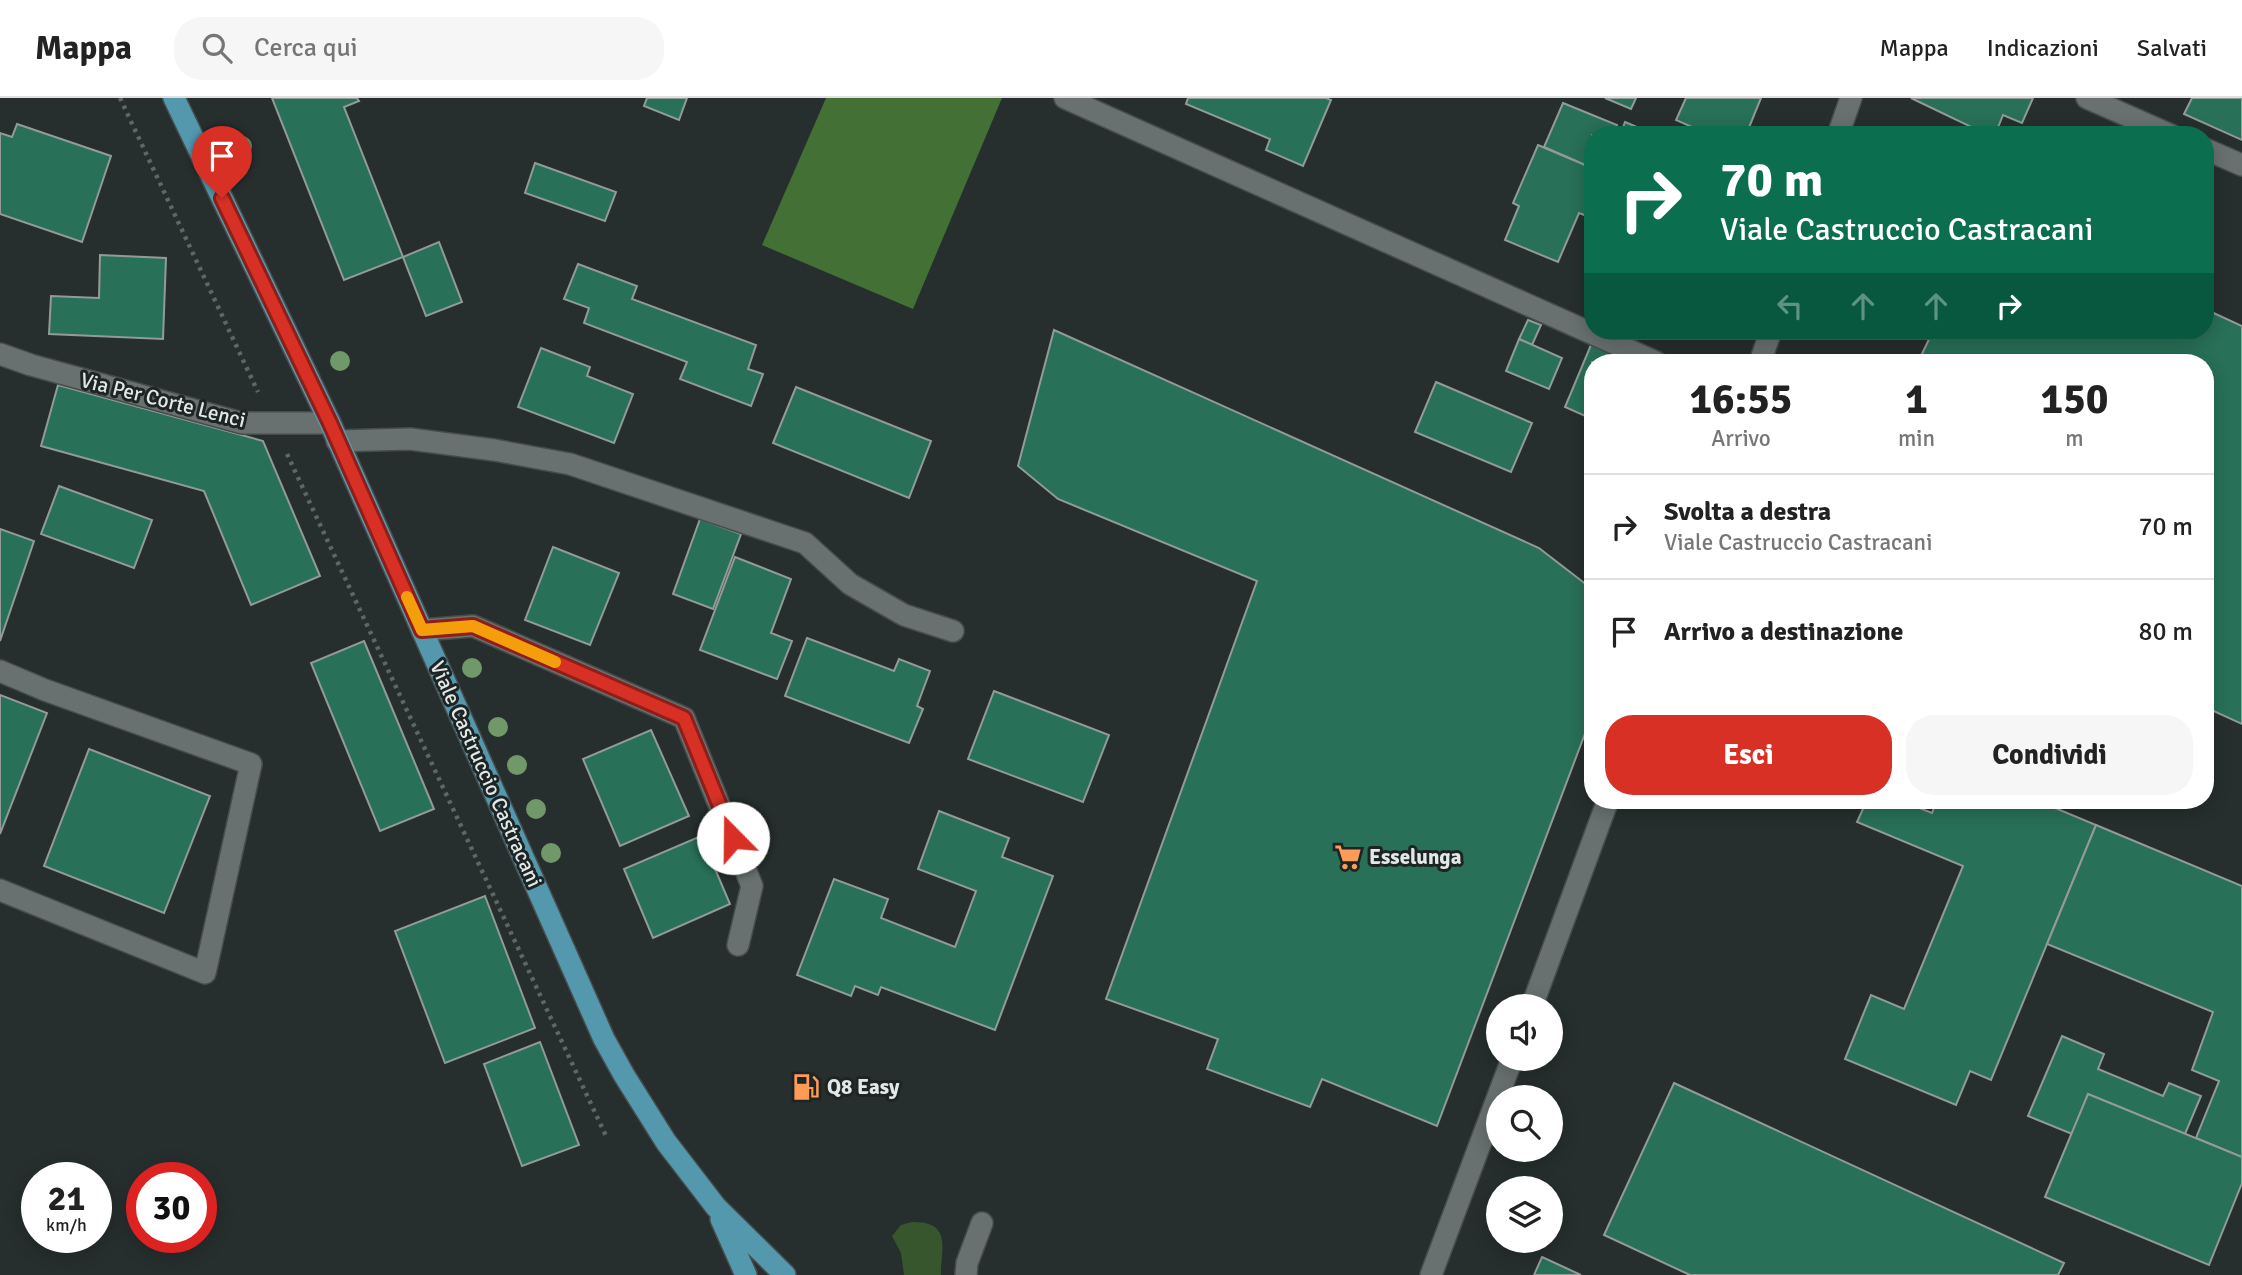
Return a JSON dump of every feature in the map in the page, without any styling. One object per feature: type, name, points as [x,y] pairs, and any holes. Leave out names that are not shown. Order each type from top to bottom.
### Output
[{"type":"main road","name":"Viale Castruccio Castracani","points":[[174,98],[333,432],[604,1039],[666,1142],[716,1208],[785,1275]]},
{"type":"main road","name":"Viale Castruccio Castracani","points":[[716,1208],[746,1275]]},
{"type":"street","points":[[1065,98],[1584,330]]},
{"type":"street","points":[[1841,126],[1851,98]]},
{"type":"street","points":[[2087,98],[2151,126]]},
{"type":"street","points":[[2214,153],[2242,165]]},
{"type":"street","points":[[1607,340],[1638,354]]},
{"type":"street","name":"Via Per Corte Lenci","points":[[0,354],[242,423],[272,423],[410,439],[570,464],[805,543],[850,584],[904,615],[953,631]]},
{"type":"street","points":[[422,630],[473,626],[684,718],[752,886],[738,945]]},
{"type":"street","points":[[0,671],[45,690],[251,764],[205,973],[0,890]]},
{"type":"street","points":[[1536,994],[1605,809]]},
{"type":"street","points":[[1431,1275],[1508,1071]]},
{"type":"street","points":[[966,1275],[967,1264],[982,1223]]},
{"type":"path","points":[[120,98],[606,1136]]},
{"type":"green space","points":[[826,98],[1002,98],[913,309],[762,245]]},
{"type":"green space","points":[[912,1222],[934,1226],[939,1232],[942,1239],[941,1275],[904,1275],[901,1253],[892,1236],[901,1225]]},
{"type":"building","points":[[272,98],[357,98],[359,101],[344,107],[403,257],[344,280]]},
{"type":"building","points":[[647,98],[687,98],[679,120],[644,106]]},
{"type":"building","points":[[1188,98],[1331,100],[1303,166],[1266,150],[1270,139],[1186,104]]},
{"type":"building","points":[[1605,98],[1636,98],[1631,109]]},
{"type":"building","points":[[1686,98],[1761,98],[1750,126],[1690,126],[1676,120]]},
{"type":"building","points":[[1911,98],[2033,98],[2022,123],[2003,115],[1999,126],[1969,126]]},
{"type":"building","points":[[2192,98],[2242,98],[2242,140],[2214,126],[2184,114]]},
{"type":"building","points":[[1563,103],[1617,125],[1584,126],[1584,164],[1544,147]]},
{"type":"building","points":[[17,124],[111,156],[82,242],[0,214],[0,133],[12,137]]},
{"type":"building","points":[[1538,145],[1584,165],[1584,215],[1579,213],[1558,262],[1505,240],[1519,206],[1513,203]]},
{"type":"building","points":[[535,163],[616,192],[605,221],[525,193]]},
{"type":"building","points":[[439,242],[462,302],[426,316],[403,257]]},
{"type":"building","points":[[100,255],[166,258],[163,339],[49,334],[51,296],[99,298]]},
{"type":"building","points":[[578,264],[637,286],[632,299],[756,345],[748,369],[763,374],[751,406],[680,379],[687,362],[584,323],[589,308],[564,299]]},
{"type":"building","points":[[2214,313],[2242,326],[2242,724],[2214,711],[2214,354],[1922,354],[1929,340],[2214,340]]},
{"type":"building","points":[[1528,320],[1541,325],[1532,345],[1519,339]]},
{"type":"building","name":"Esselunga","points":[[1054,330],[1539,548],[1584,583],[1584,736],[1437,1126],[1322,1079],[1310,1107],[1207,1069],[1218,1039],[1106,999],[1257,581],[1058,499],[1018,466]]},
{"type":"building","points":[[1519,339],[1562,358],[1549,389],[1506,371]]},
{"type":"building","points":[[1593,340],[1627,354],[1587,354]]},
{"type":"building","points":[[541,348],[590,367],[587,376],[633,394],[614,443],[518,407]]},
{"type":"building","points":[[1584,362],[1584,415],[1565,407]]},
{"type":"building","points":[[1436,382],[1532,423],[1511,472],[1415,432]]},
{"type":"building","points":[[58,385],[263,441],[320,576],[251,605],[204,491],[41,446]]},
{"type":"building","points":[[796,387],[931,441],[909,498],[773,443]]},
{"type":"building","points":[[59,486],[152,520],[134,568],[41,534]]},
{"type":"building","points":[[700,519],[741,534],[713,609],[673,594]]},
{"type":"building","points":[[0,529],[34,541],[0,641]]},
{"type":"building","points":[[553,547],[619,573],[590,645],[525,620]]},
{"type":"building","points":[[735,557],[791,579],[771,633],[792,641],[777,679],[700,650]]},
{"type":"building","points":[[807,638],[894,671],[899,659],[930,671],[917,706],[923,709],[909,743],[785,696]]},
{"type":"building","points":[[364,641],[434,809],[380,831],[311,663]]},
{"type":"building","points":[[994,691],[1109,735],[1083,802],[968,759]]},
{"type":"building","points":[[0,695],[47,713],[0,834]]},
{"type":"building","points":[[651,730],[689,816],[620,846],[583,759]]},
{"type":"building","points":[[89,749],[210,796],[164,913],[44,866]]},
{"type":"building","points":[[1863,809],[1922,809],[1932,813],[1934,809],[2058,809],[2096,825],[1991,1080],[1970,1071],[1956,1105],[1845,1059],[1871,995],[1904,1009],[1963,866],[1857,822]]},
{"type":"building","points":[[939,811],[1009,838],[1002,857],[1053,876],[995,1030],[881,987],[878,995],[855,986],[851,996],[797,975],[834,879],[888,899],[881,918],[955,947],[976,891],[918,869]]},
{"type":"building","points":[[2096,825],[2242,886],[2242,1157],[2196,1138],[2219,1081],[2192,1070],[2213,1012],[2047,944]]},
{"type":"building","points":[[701,836],[730,904],[653,938],[624,869]]},
{"type":"building","points":[[485,896],[535,1028],[445,1063],[395,931]]},
{"type":"building","points":[[2062,1036],[2104,1054],[2098,1069],[2163,1096],[2169,1083],[2201,1096],[2185,1134],[2088,1094],[2072,1134],[2028,1116]]},
{"type":"building","points":[[540,1042],[579,1145],[522,1166],[484,1064]]},
{"type":"building","points":[[1674,1083],[2064,1263],[2058,1275],[1690,1275],[1604,1235]]},
{"type":"building","points":[[2088,1094],[2242,1157],[2242,1183],[2209,1265],[2045,1197]]},
{"type":"building","points":[[1542,1257],[1581,1275],[1534,1275]]},
{"type":"slow traffic","points":[[407,597],[422,630],[473,626],[555,662]]},
{"type":"place","name":"Esselunga","points":[[1348,857]]},
{"type":"place","name":"Q8 Easy","points":[[806,1087]]},
{"type":"route","points":[[222,198],[330,423],[422,630],[473,626],[684,718],[733,838]]}]
